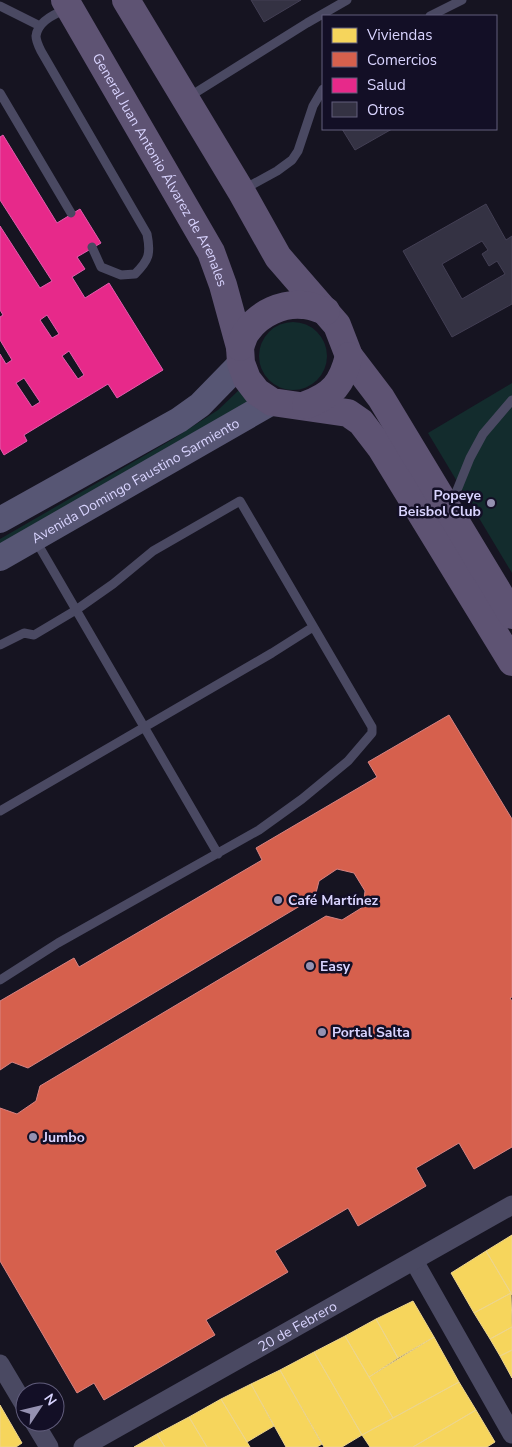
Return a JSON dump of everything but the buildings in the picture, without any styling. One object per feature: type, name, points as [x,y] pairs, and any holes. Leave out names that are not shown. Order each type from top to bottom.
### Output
[{"type":"main road","points":[[126,0],[241,191],[278,257],[337,325],[349,356],[381,398],[512,615]]},
{"type":"main road","name":"General Juan Antonio Álvarez de Arenales","points":[[67,4],[211,252],[223,285],[247,379],[258,392],[272,402]]},
{"type":"main road","points":[[0,520],[180,420],[200,405],[240,355],[248,330],[260,318],[272,310],[304,305],[326,311]]},
{"type":"main road","points":[[306,406],[322,399],[336,388],[345,373],[349,356]]},
{"type":"main road","points":[[272,402],[348,413],[361,422],[380,448],[512,662]]},
{"type":"main road","name":"Avenida Domingo Faustino Sarmiento","points":[[0,558],[272,402]]},
{"type":"street","name":"20 de Febrero","points":[[83,1447],[512,1205]]},
{"type":"street","points":[[414,1261],[512,1434]]},
{"type":"street","points":[[0,1364],[15,1389]]},
{"type":"street","points":[[40,1432],[49,1447]]},
{"type":"lane","points":[[8,0],[0,6],[40,26]]},
{"type":"lane","points":[[186,99],[347,0]]},
{"type":"lane","points":[[432,15],[462,0]]},
{"type":"lane","points":[[67,4],[40,26],[36,38],[41,51],[147,234],[150,249],[145,264],[135,274],[121,275],[101,267],[92,247]]},
{"type":"lane","points":[[241,191],[292,160],[298,151],[313,106],[322,91]]},
{"type":"lane","points":[[0,93],[71,213]]},
{"type":"lane","points":[[449,510],[470,458],[483,434],[512,400]]},
{"type":"lane","points":[[0,645],[24,633],[34,635],[76,610],[113,584],[153,550],[240,501],[372,727],[372,733],[348,761],[302,799],[259,830],[58,943],[0,980]]},
{"type":"lane","points":[[34,538],[218,854]]},
{"type":"lane","points":[[0,811],[313,627]]},
{"type":"green space","points":[[293,322],[306,325],[317,332],[324,343],[327,356],[324,369],[317,380],[306,387],[293,390],[280,387],[269,380],[262,369],[259,356],[262,343],[269,332],[280,325]]},
{"type":"green space","name":"Popeye Beisbol Club","points":[[512,383],[512,573],[428,433]]},
{"type":"green space","points":[[239,390],[252,406],[0,548],[0,539],[173,439],[218,410]]},
{"type":"place","name":"Popeye Beisbol Club","points":[[491,503]]},
{"type":"place","name":"Café Martínez","points":[[278,900]]},
{"type":"place","name":"Easy","points":[[310,966]]},
{"type":"place","name":"Portal Salta","points":[[322,1032]]},
{"type":"place","name":"Jumbo","points":[[33,1137]]}]
